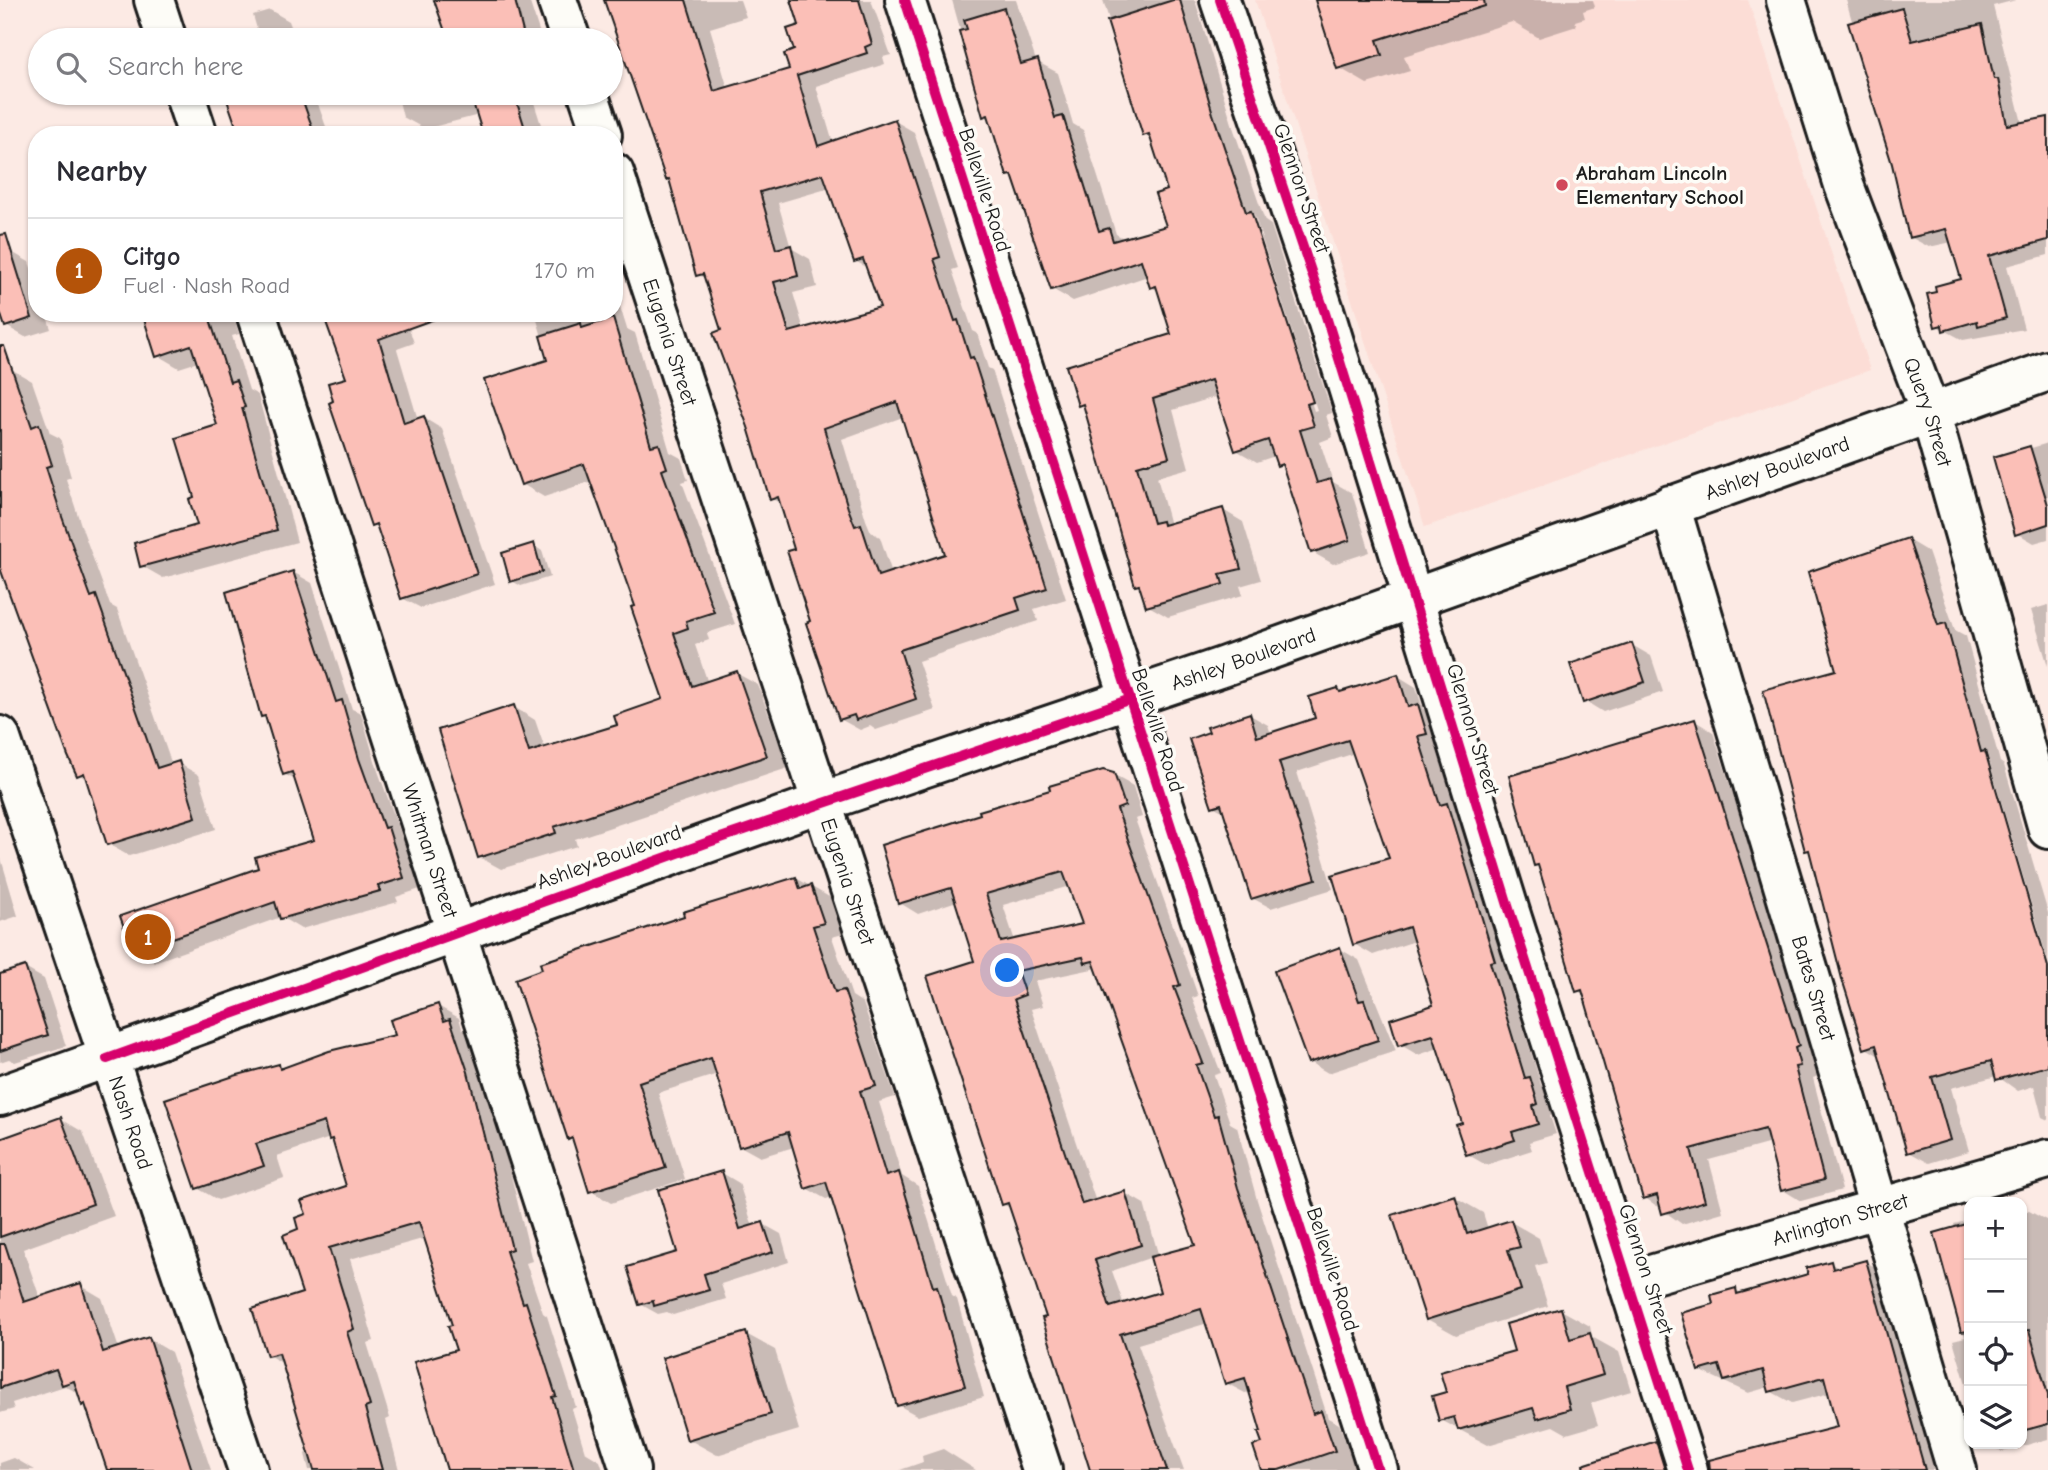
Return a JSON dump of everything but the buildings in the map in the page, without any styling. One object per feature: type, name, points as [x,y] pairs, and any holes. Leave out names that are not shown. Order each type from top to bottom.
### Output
[{"type":"street","points":[[154,0],[163,28]]},
{"type":"street","points":[[557,0],[566,28]]},
{"type":"street","name":"Belleville Road","points":[[905,0],[1128,700],[1378,1470]]},
{"type":"street","name":"Glennon Street","points":[[1220,0],[1325,313],[1510,912],[1630,1281],[1688,1470]]},
{"type":"street","name":"Query Street","points":[[1786,0],[1844,185],[1930,412],[2048,829]]},
{"type":"street","points":[[188,105],[195,126]]},
{"type":"street","points":[[592,105],[599,126]]},
{"type":"street","name":"Eugenia Street","points":[[623,200],[1042,1470]]},
{"type":"street","name":"Whitman Street","points":[[259,322],[630,1470]]},
{"type":"street","name":"Ashley Boulevard","points":[[0,1096],[822,802],[1128,700],[2048,371]]},
{"type":"street","name":"Bates Street","points":[[1670,505],[1957,1470]]},
{"type":"street","name":"Nash Road","points":[[0,736],[248,1470]]},
{"type":"street","name":"Arlington Street","points":[[1630,1281],[2048,1159]]},
{"type":"shaded area","name":"Abraham Lincoln Elementary School","points":[[1255,0],[1748,0],[1870,370],[1425,527]]},
{"type":"cycle path","points":[[905,0],[1378,1470]]},
{"type":"cycle path","points":[[1220,0],[1325,313],[1510,912],[1688,1470]]},
{"type":"cycle path","points":[[107,1059],[706,843],[1128,700]]},
{"type":"place","name":"Abraham Lincoln Elementary School","points":[[1562,185]]},
{"type":"place","name":"Citgo","points":[[148,937]]}]
